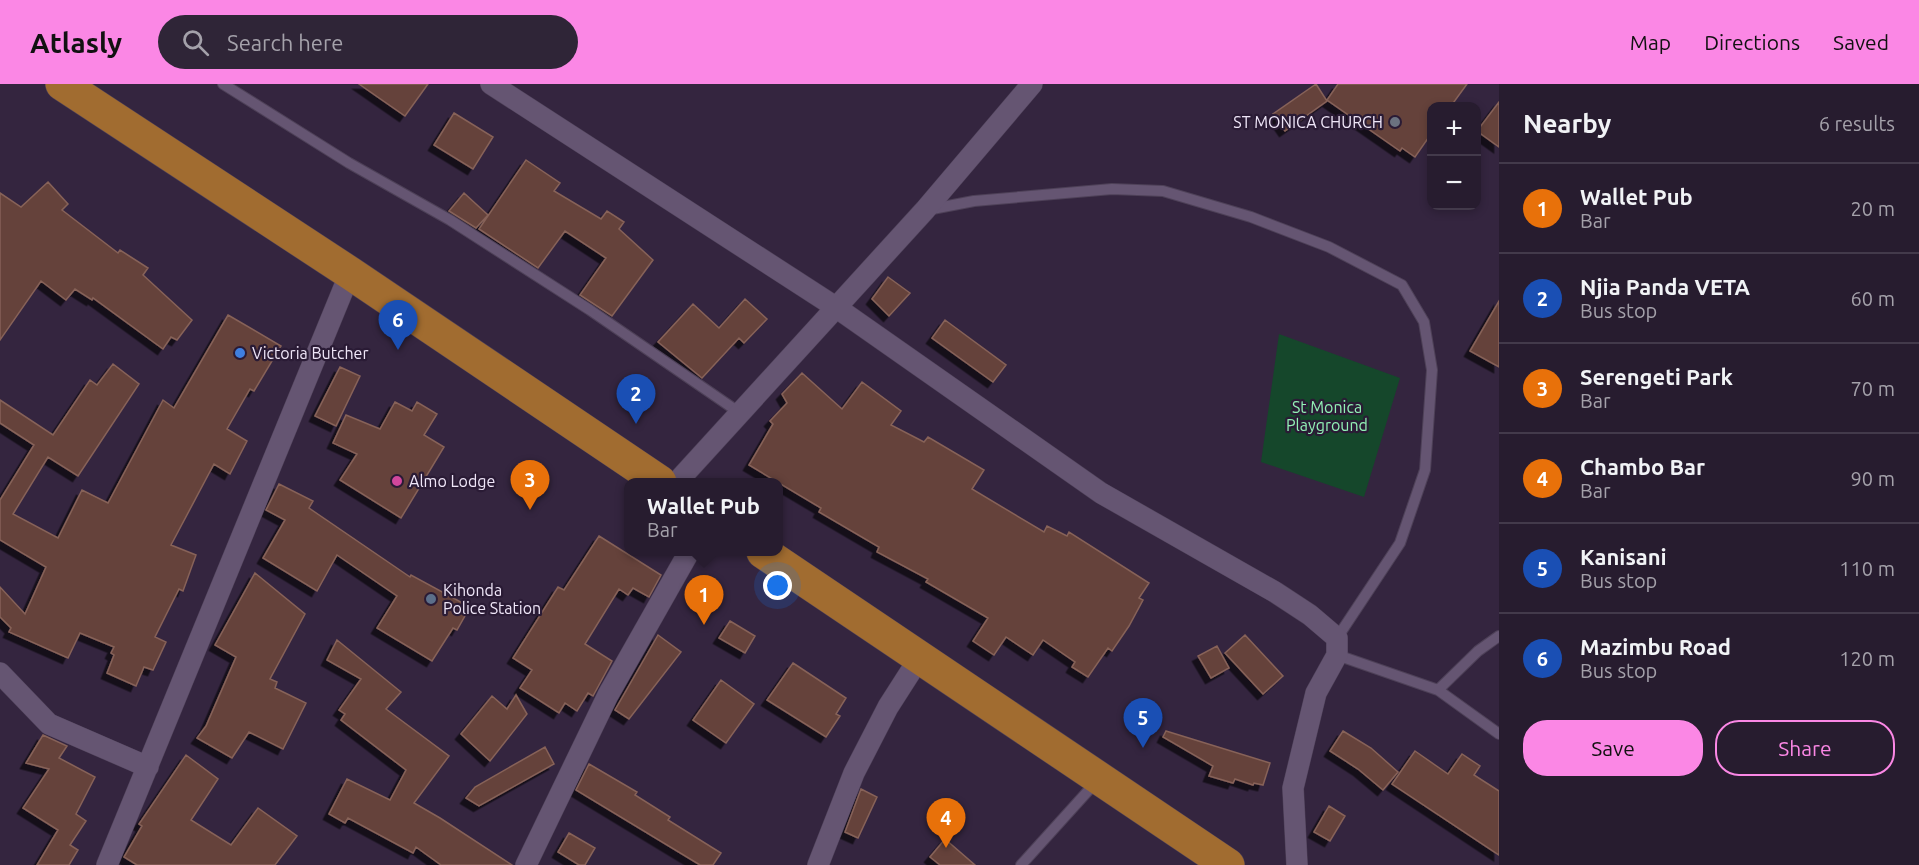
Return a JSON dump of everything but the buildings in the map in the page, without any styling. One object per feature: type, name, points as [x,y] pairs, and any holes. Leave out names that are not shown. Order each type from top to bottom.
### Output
[{"type":"highway","points":[[62,84],[350,273],[653,478]]},
{"type":"highway","points":[[769,556],[1228,865]]},
{"type":"street","points":[[490,84],[837,308],[1101,494],[1275,592],[1310,615],[1337,647],[1316,693],[1293,788],[1297,865]]},
{"type":"street","points":[[681,478],[837,308],[1032,84]]},
{"type":"street","points":[[107,865],[350,273]]},
{"type":"street","points":[[526,865],[608,695],[687,556]]},
{"type":"street","points":[[818,865],[854,773],[888,707],[920,657]]},
{"type":"street","points":[[0,673],[49,724],[148,767]]},
{"type":"lane","points":[[223,84],[349,163],[450,220],[590,310],[740,412]]},
{"type":"lane","points":[[924,210],[974,201],[1112,189],[1163,191],[1251,218],[1329,247],[1402,285],[1424,322],[1432,370],[1425,470],[1400,543],[1337,647],[1438,690],[1499,734]]},
{"type":"lane","points":[[1438,690],[1478,651],[1499,636]]},
{"type":"lane","points":[[1021,865],[1099,778]]},
{"type":"green space","name":"St Monica Playground","points":[[1279,334],[1400,378],[1364,497],[1261,462]]},
{"type":"place","name":"ST MONICA CHURCH","points":[[1395,122]]},
{"type":"place","name":"Mazimbu Road","points":[[398,350]]},
{"type":"place","name":"Victoria Butcher","points":[[240,353]]},
{"type":"place","name":"Njia Panda VETA","points":[[636,424]]},
{"type":"place","name":"Almo Lodge","points":[[397,481]]},
{"type":"place","name":"Serengeti Park","points":[[530,510]]},
{"type":"place","name":"Kihonda Police Station","points":[[431,599]]},
{"type":"place","name":"Wallet Pub","points":[[704,625]]},
{"type":"place","name":"Kanisani","points":[[1143,748]]},
{"type":"place","name":"Chambo Bar","points":[[946,848]]}]
